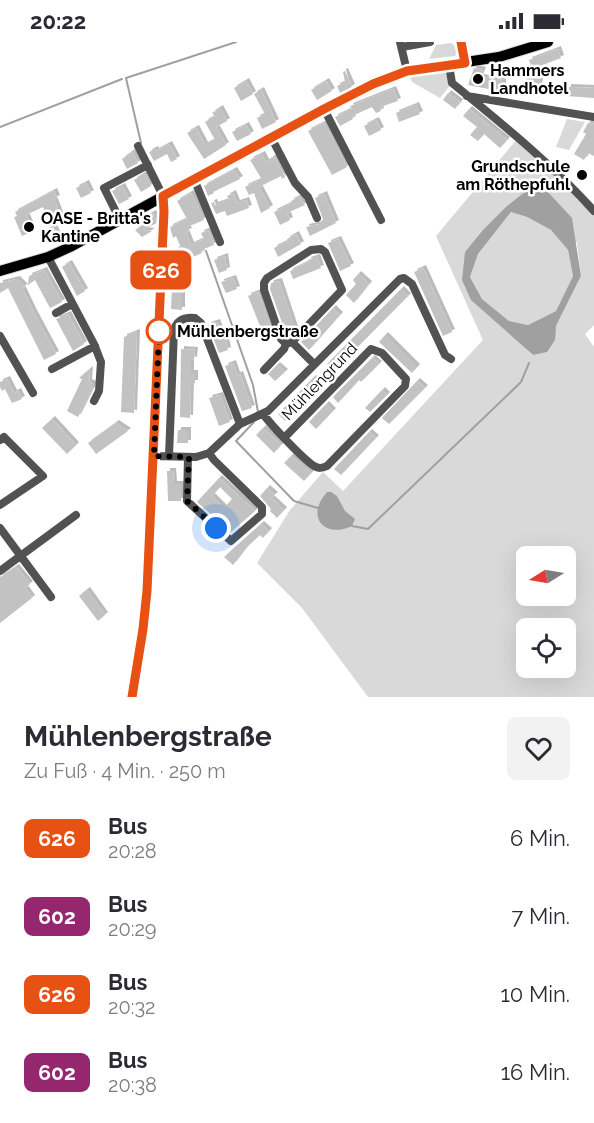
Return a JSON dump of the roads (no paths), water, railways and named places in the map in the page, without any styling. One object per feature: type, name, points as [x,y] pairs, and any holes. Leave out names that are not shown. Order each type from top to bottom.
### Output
[{"type":"main road","points":[[0,271],[48,257],[373,84],[407,71],[499,57],[548,42]]},
{"type":"street","points":[[407,71],[401,45],[430,42]]},
{"type":"street","points":[[461,42],[465,63]]},
{"type":"street","points":[[449,65],[452,83],[553,170],[594,211]]},
{"type":"street","points":[[467,96],[594,117]]},
{"type":"street","points":[[324,109],[381,220]]},
{"type":"street","points":[[272,137],[295,183],[308,197],[317,218]]},
{"type":"street","points":[[132,697],[143,629],[154,456],[164,211],[163,196],[138,146]]},
{"type":"street","points":[[120,220],[104,188],[147,165]]},
{"type":"street","points":[[194,179],[220,242]]},
{"type":"street","points":[[264,369],[289,343],[342,290],[325,252],[321,249],[311,250],[267,278],[264,283],[264,290],[282,339],[289,343],[314,364]]},
{"type":"street","points":[[48,257],[101,362],[99,391],[94,401]]},
{"type":"street","points":[[154,456],[189,457],[209,453],[240,424],[263,414],[396,282],[405,278],[412,284],[445,356],[451,359]]},
{"type":"street","points":[[56,313],[72,304]]},
{"type":"street","points":[[169,456],[174,330],[176,324],[181,320],[195,318],[201,323],[240,424]]},
{"type":"street","points":[[0,336],[33,393]]},
{"type":"street","points":[[52,369],[94,346]]},
{"type":"street","name":"Mühlengrund","points":[[263,414],[285,437],[314,466],[321,468],[327,466],[405,386],[404,374],[382,353],[371,349],[285,437]]},
{"type":"street","points":[[0,440],[4,437],[43,476],[0,505]]},
{"type":"street","points":[[189,457],[187,501],[231,541],[262,514],[262,507],[209,453]]},
{"type":"street","points":[[0,571],[76,515]]},
{"type":"street","points":[[0,528],[51,597]]},
{"type":"waterway","points":[[141,143],[126,78],[236,42]]},
{"type":"waterway","points":[[0,127],[122,79]]},
{"type":"waterway","points":[[206,251],[253,385],[258,412]]},
{"type":"waterway","points":[[352,526],[368,529],[521,382],[529,363]]},
{"type":"waterway","points":[[254,422],[236,441],[294,501],[318,508]]},
{"type":"place","name":"Hammers Landhotel","points":[[478,79]]},
{"type":"place","name":"Grundschule am Röthepfuhl","points":[[582,175]]},
{"type":"place","name":"OASE - Britta's Kantine","points":[[29,227]]},
{"type":"place","name":"Mühlenbergstraße","points":[[159,331]]}]
